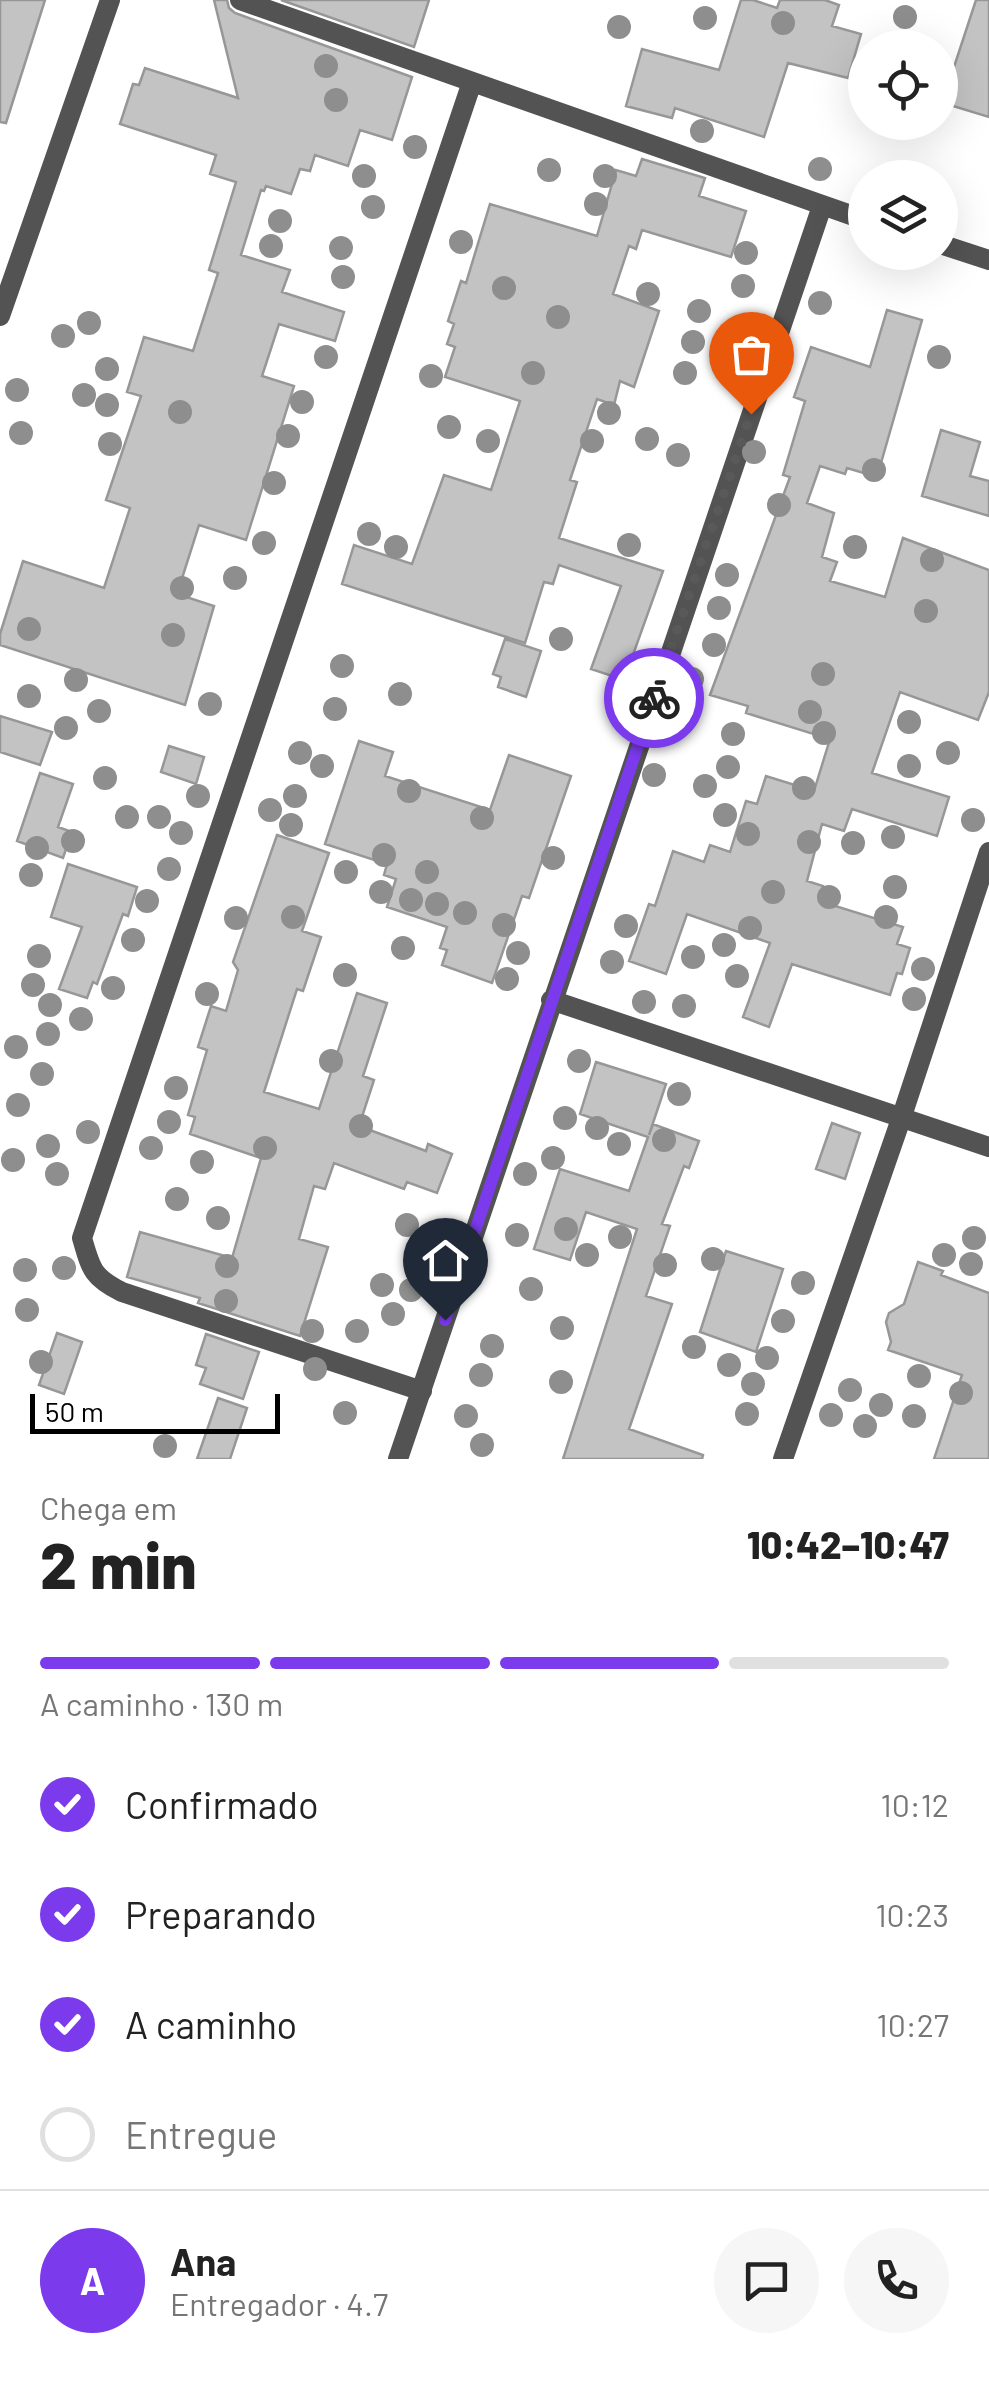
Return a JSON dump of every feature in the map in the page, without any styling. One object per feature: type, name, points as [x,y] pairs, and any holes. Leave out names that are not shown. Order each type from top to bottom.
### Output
[{"type":"street","points":[[1,308],[110,0]]},
{"type":"street","points":[[240,0],[848,214]]},
{"type":"street","points":[[422,1391],[122,1292],[100,1281],[90,1267],[82,1238],[472,82]]},
{"type":"street","points":[[398,1459],[822,206]]},
{"type":"street","points":[[958,250],[989,260]]},
{"type":"street","points":[[782,1459],[901,1120],[989,852]]},
{"type":"street","points":[[551,1000],[901,1120],[989,1146]]},
{"type":"building","points":[[0,0],[45,0],[6,123],[0,122]]},
{"type":"building","points":[[214,0],[227,0],[235,13],[412,77],[392,140],[360,130],[348,166],[315,155],[310,171],[300,169],[291,194],[266,186],[261,190],[241,255],[290,270],[282,292],[344,312],[335,341],[279,324],[262,376],[294,386],[246,540],[199,525],[177,594],[214,606],[185,705],[0,645],[0,634],[23,561],[104,588],[130,508],[106,500],[141,396],[127,392],[144,337],[193,351],[218,273],[209,270],[236,182],[210,174],[216,155],[120,124],[133,84],[139,85],[145,68],[238,98]]},
{"type":"building","points":[[281,0],[429,0],[414,47]]},
{"type":"building","points":[[741,0],[777,8],[780,0],[825,0],[839,5],[832,26],[848,30],[848,78],[788,63],[764,137],[675,108],[672,118],[626,106],[642,49],[719,70]]},
{"type":"building","points":[[976,0],[989,0],[989,117],[958,108],[958,55]]},
{"type":"building","points":[[642,159],[705,178],[699,196],[746,211],[731,257],[642,230],[636,249],[629,246],[613,294],[659,311],[634,387],[620,381],[614,405],[597,399],[570,480],[577,482],[559,538],[663,571],[624,680],[591,669],[621,586],[559,565],[553,584],[544,582],[525,643],[342,584],[354,545],[412,564],[444,475],[491,490],[520,401],[445,377],[455,347],[447,344],[454,324],[448,321],[461,281],[466,283],[490,204],[597,236],[616,170],[636,176]]},
{"type":"building","points":[[887,310],[922,320],[877,477],[847,468],[845,474],[820,466],[807,503],[834,513],[822,557],[837,562],[830,581],[885,597],[903,538],[989,570],[989,692],[978,720],[900,692],[872,773],[949,797],[937,836],[852,809],[844,831],[822,824],[807,881],[823,886],[819,901],[903,927],[897,944],[910,948],[890,995],[792,964],[769,1027],[743,1017],[770,943],[687,914],[666,974],[629,961],[649,904],[655,906],[673,851],[704,862],[710,845],[730,852],[746,801],[757,804],[766,776],[814,791],[830,739],[746,713],[748,706],[710,695],[790,477],[783,475],[805,401],[794,397],[811,347],[870,367]]},
{"type":"building","points":[[941,430],[980,442],[970,476],[989,481],[989,516],[922,496]]},
{"type":"building","points":[[505,639],[541,651],[526,697],[498,687],[501,677],[493,674]]},
{"type":"building","points":[[0,716],[52,732],[40,765],[0,752]]},
{"type":"building","points":[[359,741],[393,752],[385,776],[490,810],[509,755],[571,776],[529,898],[522,896],[492,983],[442,965],[447,950],[440,948],[447,927],[387,907],[396,879],[384,875],[387,864],[325,844]]},
{"type":"building","points":[[169,746],[204,757],[196,784],[161,772]]},
{"type":"building","points":[[40,773],[73,784],[58,827],[72,832],[63,858],[17,841]]},
{"type":"building","points":[[277,835],[329,853],[302,931],[321,937],[303,991],[297,989],[264,1092],[319,1109],[357,993],[387,1003],[363,1076],[374,1080],[359,1126],[426,1151],[428,1144],[452,1154],[437,1193],[407,1182],[404,1189],[334,1163],[325,1189],[314,1186],[299,1239],[328,1247],[300,1336],[198,1303],[200,1298],[127,1277],[140,1232],[232,1258],[261,1158],[190,1134],[195,1117],[188,1115],[207,1050],[198,1047],[211,1006],[226,1011],[238,970],[233,962]]},
{"type":"building","points":[[68,864],[137,887],[128,916],[123,914],[97,984],[93,982],[87,998],[59,989],[82,927],[51,917]]},
{"type":"building","points":[[596,1062],[666,1084],[649,1135],[653,1124],[699,1141],[689,1168],[684,1166],[662,1224],[670,1226],[646,1296],[672,1304],[629,1429],[703,1455],[702,1459],[563,1459],[637,1229],[586,1212],[570,1260],[534,1249],[560,1169],[629,1191],[648,1137],[580,1114]]},
{"type":"building","points":[[832,1123],[860,1133],[845,1179],[816,1169]]},
{"type":"building","points":[[726,1251],[783,1269],[756,1352],[700,1332]]},
{"type":"building","points":[[918,1262],[989,1293],[989,1459],[934,1459],[962,1375],[888,1350],[889,1313],[904,1304]]},
{"type":"building","points":[[57,1333],[82,1342],[64,1394],[39,1385]]},
{"type":"building","points":[[206,1334],[259,1352],[243,1399],[200,1384],[206,1368],[196,1365]]},
{"type":"building","points":[[218,1398],[247,1408],[230,1459],[197,1459]]},
{"type":"way so far","points":[[654,698],[751,414]]},
{"type":"route","points":[[445,1320],[654,698]]}]
